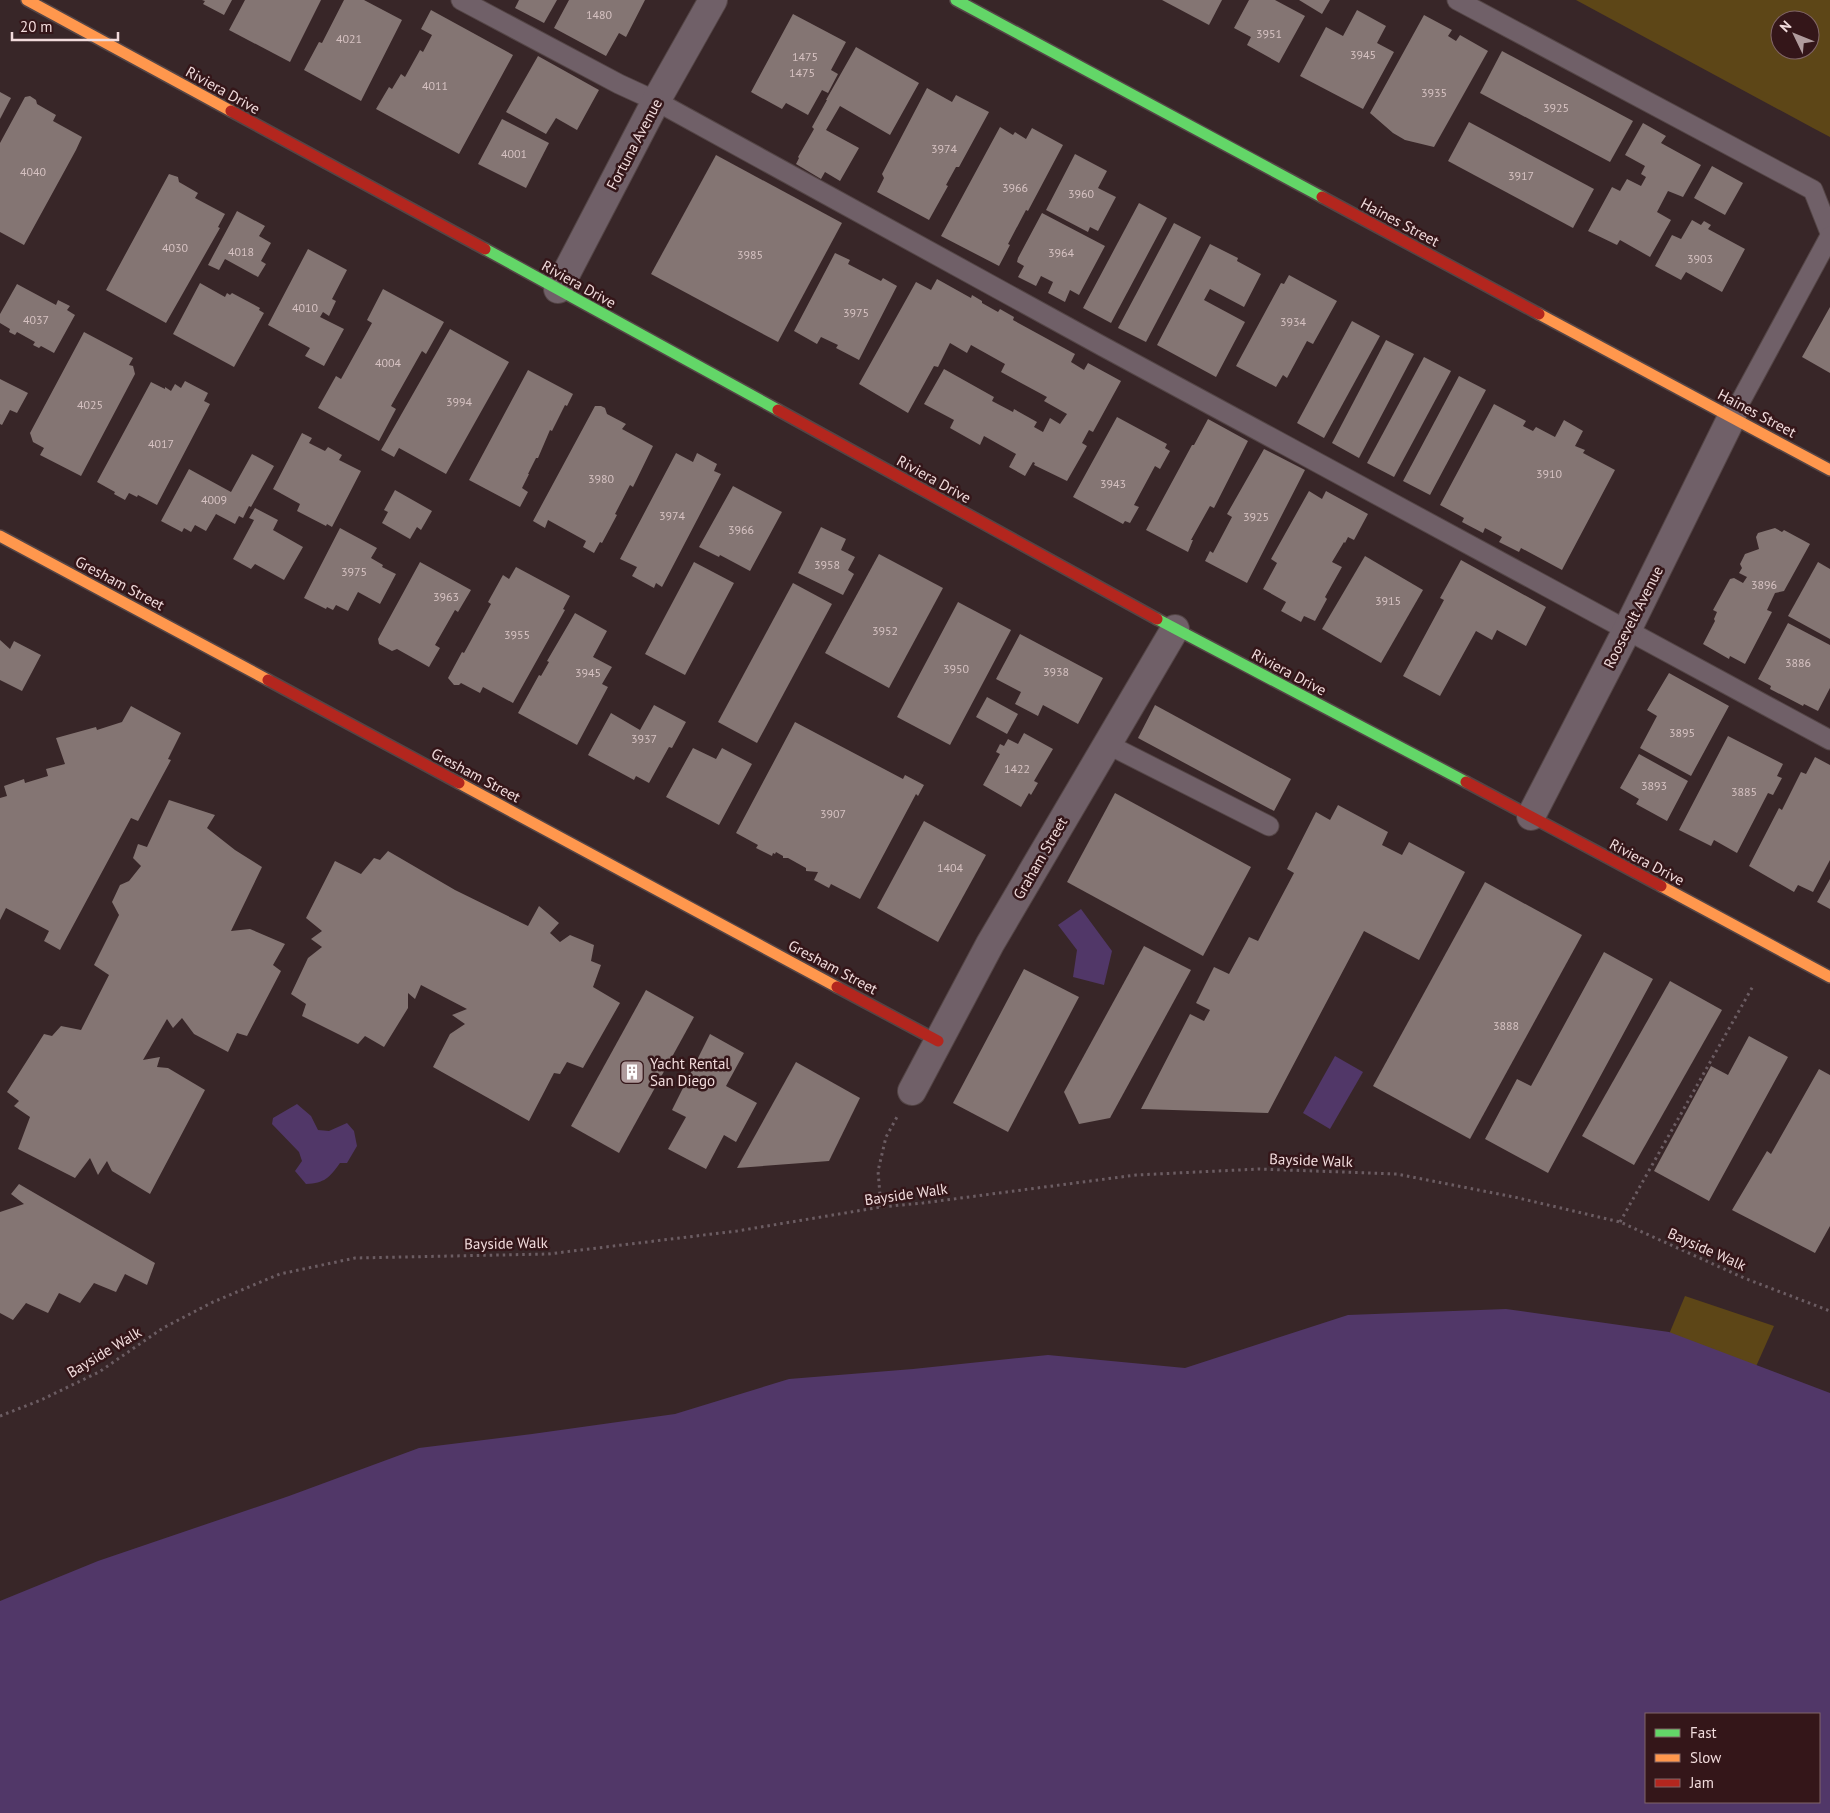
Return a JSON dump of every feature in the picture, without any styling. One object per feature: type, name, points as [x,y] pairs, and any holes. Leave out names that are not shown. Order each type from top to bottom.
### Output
[{"type":"street","name":"Riviera Drive","points":[[27,0],[558,289],[1175,629],[1531,816],[1830,977]]},
{"type":"street","name":"Fortuna Avenue","points":[[558,289],[656,102],[713,0]]},
{"type":"street","name":"Haines Street","points":[[956,0],[1830,470]]},
{"type":"street","name":"Roosevelt Avenue","points":[[1531,816],[1627,630],[1732,417]]},
{"type":"street","name":"Gresham Street","points":[[0,536],[938,1041]]},
{"type":"street","name":"Graham Street","points":[[912,1091],[990,944],[1175,629]]},
{"type":"lane","points":[[461,0],[656,102],[1830,740]]},
{"type":"lane","points":[[1457,0],[1813,190],[1830,234],[1732,417]]},
{"type":"lane","points":[[1107,744],[1269,826]]},
{"type":"path","points":[[1620,1222],[1753,986]]},
{"type":"path","points":[[882,1207],[878,1171],[886,1137],[912,1091]]},
{"type":"path","name":"Bayside Walk","points":[[0,1416],[41,1400],[99,1372],[163,1328],[213,1302],[280,1274],[355,1258],[548,1254],[737,1232],[882,1207],[923,1204],[1136,1175],[1259,1170],[1398,1174],[1514,1197],[1620,1222],[1744,1278],[1830,1311]]},
{"type":"shaded area","points":[[1576,0],[1830,0],[1830,137]]},
{"type":"shaded area","points":[[1081,909],[1112,951],[1104,985],[1073,977],[1077,950],[1058,925]]},
{"type":"shaded area","points":[[1335,1056],[1363,1072],[1330,1129],[1303,1113]]},
{"type":"shaded area","points":[[297,1104],[311,1116],[318,1130],[329,1131],[347,1123],[354,1131],[357,1146],[347,1163],[340,1163],[322,1181],[306,1184],[295,1171],[302,1161],[299,1152],[272,1124],[273,1118]]},
{"type":"shaded area","points":[[1685,1296],[1774,1326],[1750,1380],[1662,1351]]},
{"type":"shaded area","points":[[1506,1309],[1669,1332],[1830,1393],[1830,1813],[0,1813],[0,1601],[98,1561],[289,1496],[419,1448],[675,1414],[789,1379],[1048,1355],[1185,1368],[1348,1315]]},
{"type":"building","points":[[202,0],[232,0],[224,15],[203,4],[205,1]]},
{"type":"building","points":[[245,0],[321,0],[290,62],[229,30]]},
{"type":"building","points":[[344,0],[364,0],[402,20],[361,101],[304,70],[319,42],[322,43]]},
{"type":"building","points":[[519,0],[557,0],[544,23],[515,8]]},
{"type":"building","points":[[569,0],[645,0],[626,37],[619,33],[606,56],[554,28]]},
{"type":"building","points":[[1162,0],[1222,0],[1209,25]]},
{"type":"building","points":[[1249,0],[1275,0],[1305,16],[1279,63],[1247,45],[1251,37],[1234,28]]},
{"type":"building","points":[[1299,0],[1330,0],[1322,14]]},
{"type":"building","points":[[431,10],[513,55],[459,154],[376,109],[389,87],[392,89],[401,74],[405,77],[420,50],[423,52],[432,35],[421,29]]},
{"type":"building","points":[[1357,10],[1386,26],[1377,43],[1394,52],[1363,109],[1300,76],[1326,27],[1343,36]]},
{"type":"building","points":[[793,14],[846,42],[831,70],[838,74],[828,93],[822,90],[808,115],[786,103],[782,109],[751,92]]},
{"type":"building","points":[[1424,15],[1452,30],[1448,36],[1456,41],[1460,35],[1488,51],[1434,147],[1405,140],[1393,133],[1370,113]]},
{"type":"building","points":[[856,47],[919,83],[890,135],[840,106],[826,130],[859,148],[840,181],[825,172],[821,179],[796,164],[814,129],[812,127]]},
{"type":"building","points":[[1502,51],[1633,121],[1610,162],[1480,93]]},
{"type":"building","points":[[538,56],[599,90],[577,130],[556,118],[546,134],[506,112]]},
{"type":"building","points":[[927,88],[952,102],[956,95],[989,112],[959,167],[956,167],[946,185],[948,186],[929,220],[877,192],[884,178],[882,174]]},
{"type":"building","points":[[0,92],[11,98],[0,119]]},
{"type":"building","points":[[30,96],[36,100],[37,104],[56,115],[53,121],[82,137],[24,245],[0,232],[0,143],[25,97]]},
{"type":"building","points":[[502,119],[549,143],[526,188],[478,164]]},
{"type":"building","points":[[1469,122],[1594,189],[1573,228],[1448,161]]},
{"type":"building","points":[[1643,123],[1666,136],[1661,143],[1701,165],[1683,197],[1668,191],[1657,212],[1671,220],[1650,257],[1620,240],[1617,245],[1588,231],[1612,187],[1620,191],[1627,179],[1641,186],[1646,177],[1641,174],[1645,166],[1625,155]]},
{"type":"building","points":[[1000,127],[1013,135],[1015,132],[1026,139],[1032,128],[1063,145],[1008,244],[1010,245],[999,266],[941,236]]},
{"type":"building","points":[[1075,154],[1107,171],[1098,188],[1116,197],[1098,231],[1090,227],[1088,232],[1046,210]]},
{"type":"building","points":[[716,155],[842,223],[778,342],[651,274]]},
{"type":"building","points":[[1712,166],[1743,183],[1725,215],[1694,198]]},
{"type":"building","points":[[169,174],[178,177],[179,182],[198,193],[195,198],[225,214],[218,227],[220,228],[166,323],[106,290]]},
{"type":"building","points":[[1139,203],[1167,218],[1111,323],[1083,308]]},
{"type":"building","points":[[237,211],[265,226],[259,236],[271,243],[261,261],[266,264],[258,277],[225,259],[219,270],[208,265]]},
{"type":"building","points":[[1042,213],[1105,246],[1079,295],[1070,290],[1065,302],[1048,293],[1053,282],[1041,276],[1036,286],[1018,277],[1024,266],[1017,262],[1018,258]]},
{"type":"building","points":[[1692,220],[1701,225],[1704,221],[1711,225],[1708,229],[1745,249],[1722,292],[1686,272],[1681,280],[1655,266],[1672,235],[1681,239]]},
{"type":"building","points":[[1174,223],[1201,237],[1146,342],[1118,328]]},
{"type":"building","points":[[1210,244],[1238,258],[1237,261],[1261,274],[1244,307],[1210,289],[1204,300],[1245,322],[1216,377],[1157,345]]},
{"type":"building","points":[[308,249],[347,270],[332,299],[336,301],[329,316],[323,312],[320,317],[344,329],[324,366],[305,356],[310,348],[268,325]]},
{"type":"building","points":[[835,253],[850,260],[848,264],[881,281],[883,278],[897,286],[859,360],[836,348],[838,345],[821,337],[817,344],[794,331]]},
{"type":"building","points":[[1289,275],[1337,301],[1313,344],[1307,341],[1287,378],[1283,375],[1276,387],[1236,366],[1281,283],[1284,284]]},
{"type":"building","points":[[937,279],[971,298],[972,295],[998,312],[1000,309],[1014,317],[1013,320],[1075,354],[1071,362],[1084,370],[1088,363],[1121,381],[1093,432],[1089,430],[1082,443],[1087,446],[1067,481],[1034,465],[1035,463],[1033,462],[1025,476],[1009,467],[1016,454],[984,436],[980,445],[950,428],[954,420],[924,404],[944,369],[994,397],[992,401],[1013,412],[1014,409],[1037,422],[1034,427],[1043,432],[1050,418],[1060,424],[1067,414],[1044,401],[1047,397],[1001,372],[1005,364],[971,345],[967,353],[950,343],[938,367],[934,366],[908,413],[859,384],[916,282],[931,290]]},
{"type":"building","points":[[200,283],[225,297],[227,293],[230,295],[232,293],[260,308],[259,310],[264,313],[234,367],[173,334]]},
{"type":"building","points":[[17,284],[56,305],[58,300],[70,306],[67,310],[75,315],[54,353],[41,346],[39,348],[33,345],[35,342],[17,332],[15,335],[9,332],[10,329],[0,323],[0,314]]},
{"type":"building","points":[[383,289],[444,322],[426,354],[422,351],[391,406],[396,409],[379,441],[318,408],[336,376],[341,379],[372,323],[367,320]]},
{"type":"building","points":[[1830,307],[1830,373],[1802,357]]},
{"type":"building","points":[[1352,321],[1380,336],[1324,438],[1297,423]]},
{"type":"building","points":[[450,329],[509,362],[446,474],[399,448],[394,457],[381,450]]},
{"type":"building","points":[[84,332],[133,358],[129,365],[133,366],[135,374],[81,476],[40,455],[44,448],[33,442],[30,433]]},
{"type":"building","points":[[1386,340],[1414,354],[1359,458],[1332,443]]},
{"type":"building","points":[[1424,357],[1451,371],[1394,477],[1367,463]]},
{"type":"building","points":[[528,370],[573,394],[567,406],[565,405],[552,431],[550,430],[538,458],[536,458],[528,474],[522,488],[528,492],[520,507],[469,480]]},
{"type":"building","points":[[1459,376],[1486,390],[1430,495],[1403,481]]},
{"type":"building","points":[[0,379],[28,393],[17,413],[10,410],[2,425],[0,424]]},
{"type":"building","points":[[185,381],[208,393],[204,401],[210,404],[157,505],[138,495],[137,497],[129,493],[125,500],[97,482],[151,382],[171,391],[175,384],[181,388]]},
{"type":"building","points":[[1494,404],[1526,421],[1523,426],[1533,431],[1536,427],[1555,437],[1564,420],[1583,431],[1575,446],[1585,450],[1583,453],[1615,470],[1562,570],[1521,548],[1519,552],[1499,542],[1502,537],[1485,528],[1483,533],[1462,522],[1464,518],[1440,505]]},
{"type":"building","points":[[595,406],[605,408],[607,414],[626,424],[622,429],[653,446],[633,487],[630,485],[615,514],[617,515],[602,543],[600,542],[594,553],[583,547],[586,541],[548,520],[545,528],[533,521]]},
{"type":"building","points":[[1117,417],[1167,444],[1165,448],[1170,451],[1160,469],[1155,466],[1134,505],[1139,507],[1130,523],[1125,521],[1123,524],[1073,497]]},
{"type":"building","points":[[1208,419],[1248,441],[1214,508],[1210,506],[1191,540],[1193,540],[1188,552],[1146,530]]},
{"type":"building","points":[[302,433],[312,438],[309,443],[325,451],[328,447],[342,455],[339,460],[361,471],[332,527],[327,524],[326,526],[297,511],[300,504],[273,489]]},
{"type":"building","points":[[1264,449],[1305,470],[1247,583],[1205,561],[1210,551],[1213,553],[1232,517],[1227,514]]},
{"type":"building","points":[[676,453],[693,462],[697,453],[717,464],[714,471],[721,474],[662,587],[656,583],[654,588],[632,576],[637,567],[620,559]]},
{"type":"building","points":[[252,454],[274,466],[251,507],[249,506],[243,518],[239,516],[235,524],[216,514],[206,531],[195,525],[191,532],[184,528],[182,532],[161,521],[189,469],[231,492]]},
{"type":"building","points":[[733,486],[782,512],[750,571],[720,555],[719,557],[699,547]]},
{"type":"building","points":[[395,490],[432,511],[421,530],[417,527],[410,539],[382,523],[388,512],[384,510]]},
{"type":"building","points":[[1309,491],[1322,499],[1326,491],[1368,514],[1354,540],[1348,537],[1332,562],[1342,567],[1325,597],[1327,599],[1315,621],[1304,616],[1301,622],[1281,611],[1286,602],[1263,589],[1277,563],[1271,559]]},
{"type":"building","points":[[255,508],[278,520],[273,530],[303,547],[284,580],[255,564],[251,569],[233,559],[254,520],[249,518]]},
{"type":"building","points":[[821,527],[846,539],[841,550],[855,557],[848,570],[854,574],[843,595],[798,573]]},
{"type":"building","points":[[340,528],[377,548],[371,558],[383,565],[382,567],[396,574],[380,604],[358,592],[348,611],[336,605],[333,610],[327,607],[326,609],[304,598]]},
{"type":"building","points":[[1775,528],[1782,532],[1784,530],[1810,544],[1784,591],[1775,593],[1767,610],[1772,612],[1745,664],[1730,656],[1729,659],[1703,644],[1715,621],[1717,612],[1713,610],[1730,579],[1734,578],[1743,583],[1747,577],[1739,573],[1742,568],[1740,564],[1745,554],[1759,549],[1756,537],[1758,533]]},
{"type":"building","points":[[879,554],[943,588],[889,688],[825,653]]},
{"type":"building","points":[[1365,556],[1423,590],[1381,663],[1322,629]]},
{"type":"building","points":[[1461,560],[1546,607],[1526,646],[1497,630],[1492,640],[1476,631],[1440,696],[1403,676],[1444,600],[1440,598]]},
{"type":"building","points":[[420,562],[471,590],[458,612],[455,610],[435,645],[440,648],[429,667],[397,649],[392,651],[379,644],[378,639]]},
{"type":"building","points":[[694,562],[734,583],[685,675],[645,654]]},
{"type":"building","points":[[1818,562],[1830,569],[1830,639],[1788,616]]},
{"type":"building","points":[[516,567],[570,596],[563,609],[565,610],[513,703],[483,687],[480,693],[461,683],[454,685],[448,678],[491,604],[488,602],[503,575],[509,579]]},
{"type":"building","points":[[793,583],[832,604],[757,743],[718,722]]},
{"type":"building","points":[[958,602],[1011,630],[950,745],[897,717]]},
{"type":"building","points":[[575,613],[607,631],[593,657],[612,667],[602,684],[608,687],[577,745],[518,713],[539,675],[541,676],[549,662],[547,661]]},
{"type":"building","points":[[1788,623],[1830,645],[1830,688],[1818,711],[1804,704],[1803,706],[1770,689],[1771,686],[1758,679]]},
{"type":"building","points":[[1020,634],[1103,678],[1078,724],[1043,705],[1038,716],[1015,704],[1021,692],[996,679]]},
{"type":"building","points":[[0,640],[10,649],[14,641],[41,655],[22,691],[0,680]]},
{"type":"building","points":[[1669,673],[1729,706],[1691,776],[1640,748],[1657,716],[1647,710]]},
{"type":"building","points":[[987,697],[1018,714],[1007,734],[976,717]]},
{"type":"building","points":[[654,705],[686,722],[672,748],[669,747],[649,783],[636,776],[634,780],[588,755],[611,713],[640,730]]},
{"type":"building","points":[[1155,705],[1291,779],[1274,811],[1138,738]]},
{"type":"building","points":[[131,706],[181,733],[168,759],[171,760],[138,821],[131,818],[60,950],[44,941],[49,931],[6,908],[0,920],[0,798],[7,796],[4,786],[24,779],[25,783],[48,776],[46,769],[65,764],[56,738],[96,727],[97,730],[122,722]]},
{"type":"building","points":[[795,722],[903,779],[905,775],[924,785],[918,796],[916,794],[860,899],[831,884],[829,888],[814,880],[818,872],[806,871],[806,868],[788,858],[783,858],[783,856],[776,852],[772,856],[756,848],[758,845],[736,833]]},
{"type":"building","points":[[1024,733],[1053,749],[1034,781],[1038,783],[1031,795],[1029,793],[1021,807],[983,785],[1000,754],[996,752],[1000,744],[1004,746],[1008,739],[1018,744]]},
{"type":"building","points":[[1728,736],[1783,764],[1777,776],[1782,778],[1773,795],[1768,793],[1737,853],[1714,840],[1711,846],[1679,830]]},
{"type":"building","points":[[693,748],[716,759],[722,748],[752,764],[719,825],[666,797]]},
{"type":"building","points":[[1639,754],[1688,781],[1667,821],[1636,804],[1639,799],[1620,788]]},
{"type":"building","points":[[1815,757],[1830,765],[1830,860],[1813,892],[1798,885],[1794,892],[1749,866],[1779,808],[1782,810],[1801,772],[1806,774]]},
{"type":"building","points":[[1115,793],[1251,867],[1203,956],[1067,882]]},
{"type":"building","points":[[169,800],[215,815],[207,828],[235,850],[262,867],[231,931],[250,929],[285,944],[273,965],[281,971],[247,1036],[237,1033],[228,1052],[194,1034],[182,1018],[173,1028],[167,1019],[143,1060],[160,1057],[157,1067],[168,1068],[205,1090],[150,1194],[112,1171],[107,1161],[98,1175],[90,1158],[75,1178],[18,1149],[30,1117],[14,1106],[19,1101],[7,1092],[44,1034],[52,1036],[61,1026],[81,1030],[109,975],[94,965],[119,915],[112,902],[120,885],[129,881],[141,866],[133,858],[138,844],[147,847]]},
{"type":"building","points":[[1338,805],[1388,832],[1382,845],[1402,855],[1409,842],[1465,872],[1419,960],[1364,931],[1268,1113],[1141,1109],[1190,1014],[1204,1021],[1210,1010],[1196,1003],[1214,967],[1229,974],[1249,937],[1258,941],[1294,873],[1287,869],[1316,812],[1330,820]]},
{"type":"building","points":[[924,821],[986,855],[938,942],[877,908]]},
{"type":"building","points":[[388,851],[455,890],[528,926],[539,906],[559,923],[550,933],[560,942],[570,935],[594,945],[591,961],[601,965],[593,987],[620,1003],[583,1068],[567,1062],[560,1074],[554,1073],[529,1121],[433,1067],[450,1034],[465,1024],[452,1015],[467,1009],[421,985],[415,999],[408,993],[408,1008],[384,1047],[365,1036],[358,1044],[302,1016],[306,1004],[291,994],[308,958],[322,947],[311,939],[322,931],[306,918],[335,861],[361,874],[374,858],[380,860]]},
{"type":"building","points":[[1830,879],[1830,909],[1817,902]]},
{"type":"building","points":[[1485,882],[1582,935],[1470,1139],[1373,1086]]},
{"type":"building","points":[[1144,946],[1191,970],[1110,1118],[1079,1124],[1064,1092]]},
{"type":"building","points":[[1604,952],[1653,979],[1548,1173],[1485,1139],[1517,1079],[1531,1086]]},
{"type":"building","points":[[1024,969],[1079,997],[1008,1132],[953,1103]]},
{"type":"building","points":[[1670,981],[1722,1010],[1634,1165],[1582,1136]]},
{"type":"building","name":"Yacht Rental San Diego","points":[[646,990],[694,1017],[619,1153],[571,1126]]},
{"type":"building","points":[[710,1034],[744,1053],[726,1086],[757,1103],[736,1142],[724,1135],[706,1169],[668,1149],[686,1117],[672,1110]]},
{"type":"building","points":[[1749,1036],[1788,1057],[1709,1201],[1654,1171],[1711,1066],[1728,1075]]},
{"type":"building","points":[[796,1062],[860,1098],[829,1161],[737,1168]]},
{"type":"building","points":[[1819,1069],[1830,1075],[1830,1226],[1815,1253],[1732,1210],[1767,1151],[1771,1154]]},
{"type":"building","points":[[19,1184],[155,1263],[147,1285],[125,1274],[116,1292],[94,1283],[80,1303],[59,1293],[48,1313],[26,1303],[13,1320],[0,1313],[0,1212],[24,1204],[11,1194]]},
{"type":"traffic: fast","points":[[956,0],[1322,197]]},
{"type":"traffic: fast","points":[[485,249],[778,410]]},
{"type":"traffic: fast","points":[[1157,619],[1466,782]]},
{"type":"traffic: slow","points":[[27,0],[231,111]]},
{"type":"traffic: slow","points":[[1539,314],[1830,470]]},
{"type":"traffic: slow","points":[[0,536],[268,680]]},
{"type":"traffic: slow","points":[[459,783],[837,987]]},
{"type":"traffic: slow","points":[[1661,886],[1830,977]]},
{"type":"traffic: jam","points":[[231,111],[485,249]]},
{"type":"traffic: jam","points":[[1322,197],[1539,314]]},
{"type":"traffic: jam","points":[[778,410],[1157,619]]},
{"type":"traffic: jam","points":[[268,680],[459,783]]},
{"type":"traffic: jam","points":[[1466,782],[1661,886]]},
{"type":"traffic: jam","points":[[837,987],[938,1041]]},
{"type":"place","name":"Yacht Rental San Diego","points":[[632,1072]]}]
